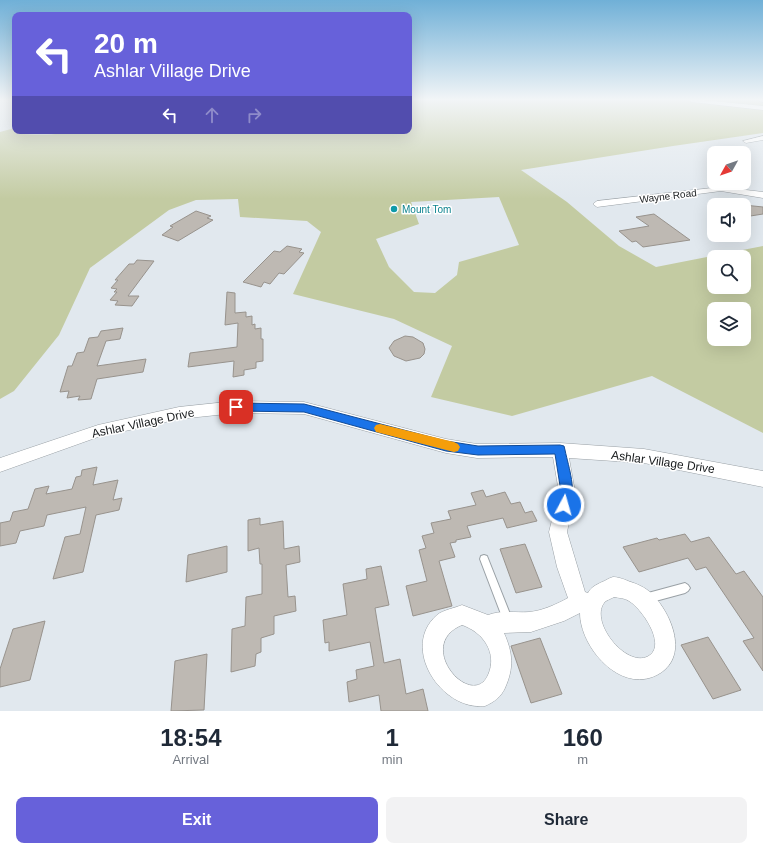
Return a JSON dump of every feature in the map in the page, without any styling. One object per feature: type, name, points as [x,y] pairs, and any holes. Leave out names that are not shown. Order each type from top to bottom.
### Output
[{"type":"street","points":[[746,141],[763,138]]},
{"type":"street","name":"Wayne Road","points":[[596,204],[721,189],[763,195]]},
{"type":"street","name":"Ashlar Village Drive","points":[[0,465],[98,431],[179,413],[236,407],[304,408],[446,446],[478,451],[560,450],[644,456],[763,479]]},
{"type":"street","points":[[498,625],[531,622],[585,602],[595,596],[602,589],[613,587],[624,589],[636,594],[657,616],[663,630],[665,643],[663,656],[656,665],[647,669],[634,669],[622,664],[610,655],[600,643],[593,630],[585,602],[567,567],[558,532],[567,492],[560,450]]},
{"type":"lane","points":[[484,559],[498,625]]},
{"type":"lane","points":[[642,600],[685,588]]},
{"type":"green space","points":[[0,133],[38,135],[762,133],[521,170],[567,202],[619,246],[656,267],[707,257],[707,294],[751,294],[751,250],[743,250],[763,246],[763,433],[652,376],[512,416],[431,397],[452,346],[394,319],[293,294],[321,232],[307,221],[240,217],[238,199],[196,200],[169,210],[90,268],[59,335],[14,391],[0,399]],"holes":[[[499,197],[519,245],[459,262],[457,275],[435,293],[414,292],[389,267],[376,239],[419,224],[411,202]]]},
{"type":"building","points":[[751,206],[763,207],[763,214],[751,216]]},
{"type":"building","points":[[196,211],[211,216],[207,218],[213,220],[178,241],[162,235],[173,227],[170,226]]},
{"type":"building","points":[[654,214],[690,240],[643,247],[636,241],[632,242],[619,231],[649,226],[636,217]]},
{"type":"building","points":[[287,246],[302,249],[299,252],[304,253],[284,274],[279,273],[270,284],[264,282],[261,287],[243,282],[274,251],[280,252]]},
{"type":"building","points":[[137,260],[154,261],[128,296],[139,296],[132,306],[115,305],[118,301],[110,300],[117,292],[114,292],[117,289],[111,288],[118,280],[115,280],[129,264],[134,264]]},
{"type":"building","points":[[227,292],[235,293],[235,313],[246,312],[246,317],[252,316],[252,325],[255,324],[255,329],[261,328],[261,339],[263,339],[263,361],[256,362],[256,368],[244,370],[244,375],[233,377],[234,361],[188,367],[190,353],[237,347],[238,323],[225,325]]},
{"type":"building","points":[[123,328],[120,339],[106,341],[97,366],[146,359],[143,372],[97,379],[91,399],[78,400],[80,396],[67,398],[69,391],[60,392],[68,366],[72,366],[77,353],[84,352],[89,338],[98,337],[101,331]]},
{"type":"building","points":[[405,336],[413,337],[423,343],[425,349],[424,354],[420,358],[406,361],[394,356],[389,348],[394,341]]},
{"type":"building","points":[[97,467],[93,485],[118,480],[113,500],[122,498],[119,510],[96,515],[83,572],[53,579],[65,537],[80,534],[86,507],[47,515],[44,526],[20,531],[16,543],[0,546],[0,523],[10,521],[13,512],[28,509],[35,489],[49,486],[46,494],[72,489],[76,477],[81,476],[82,470]]},
{"type":"building","points":[[483,490],[486,497],[505,492],[511,504],[520,502],[525,513],[532,511],[537,521],[507,528],[503,518],[467,526],[471,537],[456,540],[456,542],[450,543],[455,557],[439,561],[452,606],[413,616],[406,586],[427,581],[419,550],[426,548],[422,536],[434,533],[431,523],[451,519],[448,511],[476,505],[471,493]]},
{"type":"building","points":[[260,518],[260,525],[283,521],[284,549],[299,546],[300,562],[286,565],[288,597],[295,596],[296,611],[274,616],[274,634],[261,638],[261,652],[256,654],[255,666],[231,672],[232,629],[245,626],[246,597],[262,594],[262,564],[260,564],[259,548],[248,551],[248,520]]},
{"type":"building","points":[[685,534],[691,542],[709,537],[736,574],[744,571],[763,597],[763,671],[743,641],[754,638],[706,567],[696,570],[688,558],[639,572],[623,547],[657,538],[659,540]]},
{"type":"building","points":[[525,544],[542,587],[516,593],[500,549]]},
{"type":"building","points":[[227,546],[227,572],[186,582],[188,555]]},
{"type":"building","points":[[381,566],[389,605],[375,608],[384,663],[400,659],[406,694],[423,689],[428,711],[381,711],[379,695],[349,702],[347,682],[357,679],[356,670],[374,666],[370,642],[329,651],[329,642],[325,643],[323,620],[347,615],[343,584],[367,579],[366,569]]},
{"type":"building","points":[[45,621],[30,680],[0,687],[0,669],[13,629]]},
{"type":"building","points":[[708,637],[741,690],[713,699],[681,645]]},
{"type":"building","points":[[540,638],[562,694],[531,703],[511,646]]},
{"type":"building","points":[[207,654],[204,710],[171,711],[175,661]]},
{"type":"slow traffic","points":[[380,428],[454,447]]},
{"type":"place","name":"Mount Tom","points":[[394,209]]},
{"type":"route","points":[[236,407],[304,408],[446,446],[478,451],[560,450],[567,492],[564,505]]}]
